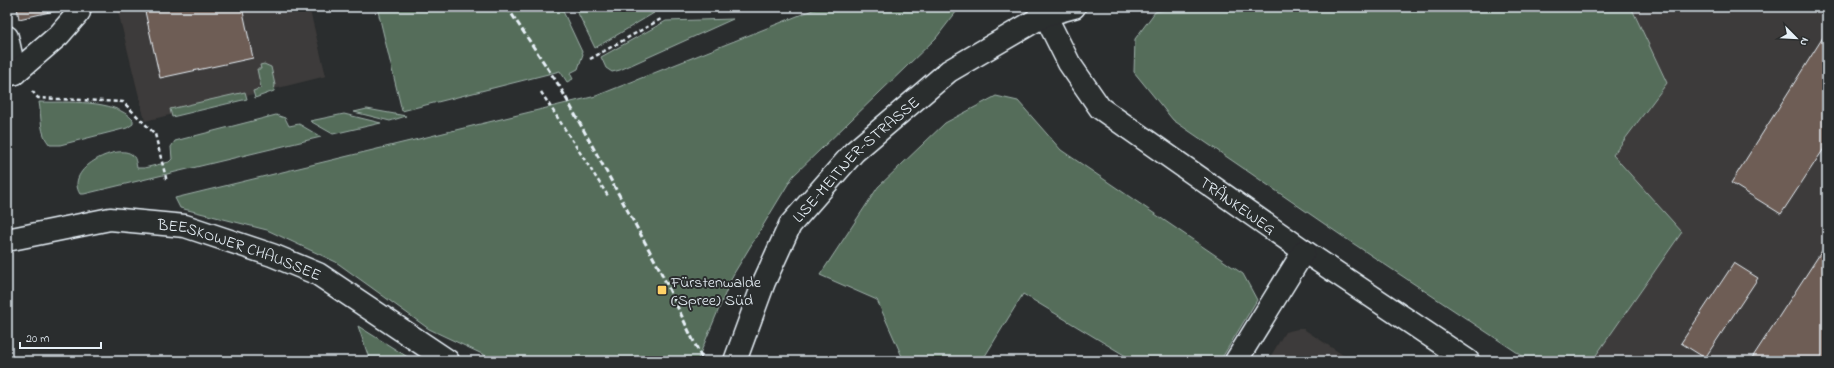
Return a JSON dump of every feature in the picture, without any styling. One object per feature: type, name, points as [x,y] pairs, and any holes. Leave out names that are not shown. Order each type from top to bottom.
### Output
[{"type":"street","points":[[11,74],[59,35],[79,12],[78,7]]},
{"type":"street","name":"LISE-MEITNER-STRASSE","points":[[735,361],[764,282],[790,224],[854,152],[949,71],[1042,11],[1074,7]]},
{"type":"street","name":"TRÄNKEWEG","points":[[1042,11],[1069,63],[1100,108],[1304,251],[1468,361]]},
{"type":"street","points":[[7,37],[11,74]]},
{"type":"street","name":"BEESKOWER CHAUSSEE","points":[[7,240],[110,219],[185,226],[272,255],[318,274],[448,361]]},
{"type":"street","points":[[1236,361],[1304,251]]},
{"type":"path","points":[[590,59],[661,20]]},
{"type":"path","points":[[11,74],[38,98],[123,102],[155,134],[167,182]]},
{"type":"path","points":[[541,92],[608,196]]},
{"type":"shaded area","points":[[117,7],[309,7],[326,76],[145,121]]},
{"type":"shaded area","points":[[1631,7],[1827,7],[1827,361],[1592,361],[1682,232],[1613,155],[1667,83]]},
{"type":"shaded area","points":[[1302,328],[1352,361],[1268,361],[1285,332]]},
{"type":"green space","points":[[377,7],[561,7],[583,54],[578,69],[570,73],[573,79],[567,82],[560,71],[402,111]]},
{"type":"green space","points":[[575,7],[633,7],[654,13],[595,48]]},
{"type":"green space","points":[[820,7],[960,7],[936,38],[793,176],[733,275],[697,361],[497,361],[429,329],[336,262],[267,230],[180,208],[175,198],[596,96]]},
{"type":"green space","points":[[1176,7],[1631,7],[1667,83],[1613,155],[1682,232],[1592,361],[1530,361],[1342,236],[1173,120],[1134,72],[1135,39],[1155,12]]},
{"type":"green space","points":[[733,19],[620,70],[612,72],[606,68],[601,57],[666,21]]},
{"type":"green space","points":[[264,64],[271,67],[275,85],[274,91],[255,98],[253,91],[261,88],[257,69],[261,69],[260,65]]},
{"type":"green space","points":[[245,92],[247,99],[172,117],[170,109]]},
{"type":"green space","points":[[996,96],[1018,101],[1061,150],[1243,274],[1257,300],[1220,361],[1134,361],[1023,294],[982,361],[904,361],[877,300],[820,275],[878,187],[945,123]]},
{"type":"green space","points":[[39,102],[76,102],[102,105],[125,113],[133,120],[133,124],[127,128],[60,145],[50,145],[42,130]]},
{"type":"green space","points":[[367,109],[406,116],[390,121],[354,112]]},
{"type":"green space","points":[[344,114],[381,123],[333,134],[310,121]]},
{"type":"green space","points":[[276,115],[285,118],[289,126],[299,124],[321,137],[80,194],[77,185],[79,176],[85,168],[104,156],[124,152],[131,154],[135,158],[137,168],[144,168],[169,162],[172,159],[171,147],[175,141]]},
{"type":"green space","points":[[358,326],[414,361],[370,361]]},
{"type":"building","points":[[17,7],[63,7],[63,9],[19,19]]},
{"type":"building","points":[[144,7],[242,7],[253,58],[160,78]]},
{"type":"building","points":[[1827,31],[1827,144],[1781,214],[1731,183]]},
{"type":"building","points":[[1827,243],[1827,361],[1750,361]]},
{"type":"building","points":[[1734,263],[1758,278],[1705,358],[1681,343]]},
{"type":"railway","points":[[507,7],[560,87],[659,268],[703,361]]},
{"type":"place","name":"Fürstenwalde (Spree) Süd","points":[[662,290]]}]
